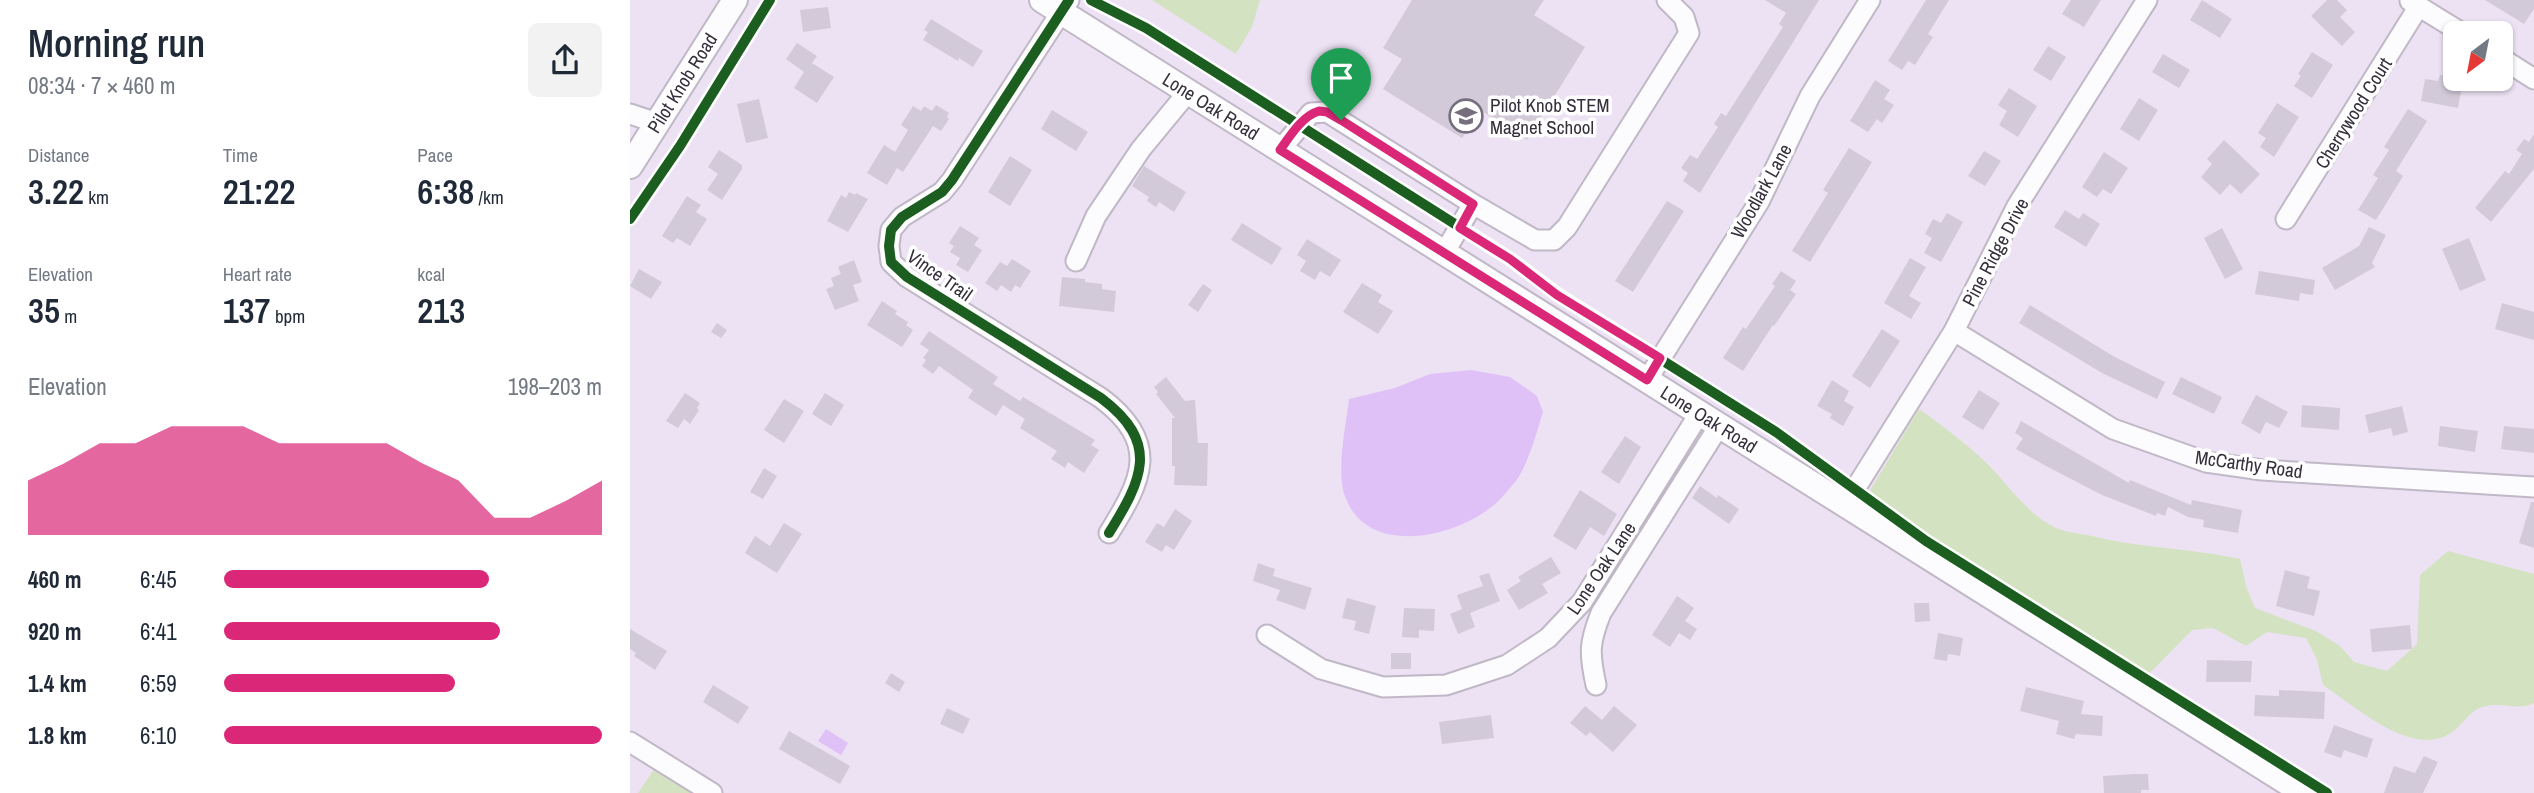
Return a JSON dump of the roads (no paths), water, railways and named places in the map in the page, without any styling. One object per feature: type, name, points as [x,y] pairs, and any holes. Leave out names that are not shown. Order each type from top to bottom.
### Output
[{"type":"main road","name":"Pilot Knob Road","points":[[630,166],[734,0]]},
{"type":"main road","name":"Lone Oak Road","points":[[1057,4],[1188,92],[2304,793]]},
{"type":"street","points":[[1280,150],[1311,113],[1327,112],[1535,240],[1554,240],[1567,227],[1689,33],[1684,17],[1667,0]]},
{"type":"street","name":"Woodlark Lane","points":[[1647,380],[1759,202],[1810,96],[1870,0]]},
{"type":"street","name":"Pine Ridge Drive","points":[[1845,505],[1954,331],[2017,206],[2147,0]]},
{"type":"street","points":[[2415,3],[2443,21]]},
{"type":"street","name":"Cherrywood Court","points":[[2286,219],[2415,3]]},
{"type":"street","name":"Vince Trail","points":[[1057,4],[952,180],[942,192],[902,217],[891,230],[888,246],[891,262],[908,277],[1101,398],[1120,413],[1133,433],[1139,453],[1140,474],[1132,496],[1109,533]]},
{"type":"street","points":[[2513,66],[2534,79]]},
{"type":"street","points":[[1076,261],[1096,216],[1141,149],[1188,92]]},
{"type":"street","points":[[630,114],[657,123]]},
{"type":"street","points":[[1444,253],[1473,204]]},
{"type":"street","name":"McCarthy Road","points":[[1954,331],[2113,429],[2206,462],[2262,470],[2534,487]]},
{"type":"street","points":[[1596,685],[1590,657],[1592,635],[1601,612],[1709,420]]},
{"type":"street","name":"Lone Oak Lane","points":[[1267,635],[1321,669],[1383,687],[1446,685],[1507,665],[1548,638],[1582,602],[1709,420]]},
{"type":"street","points":[[630,742],[712,793]]},
{"type":"place","name":"Pilot Knob STEM Magnet School","points":[[1466,116]]}]
